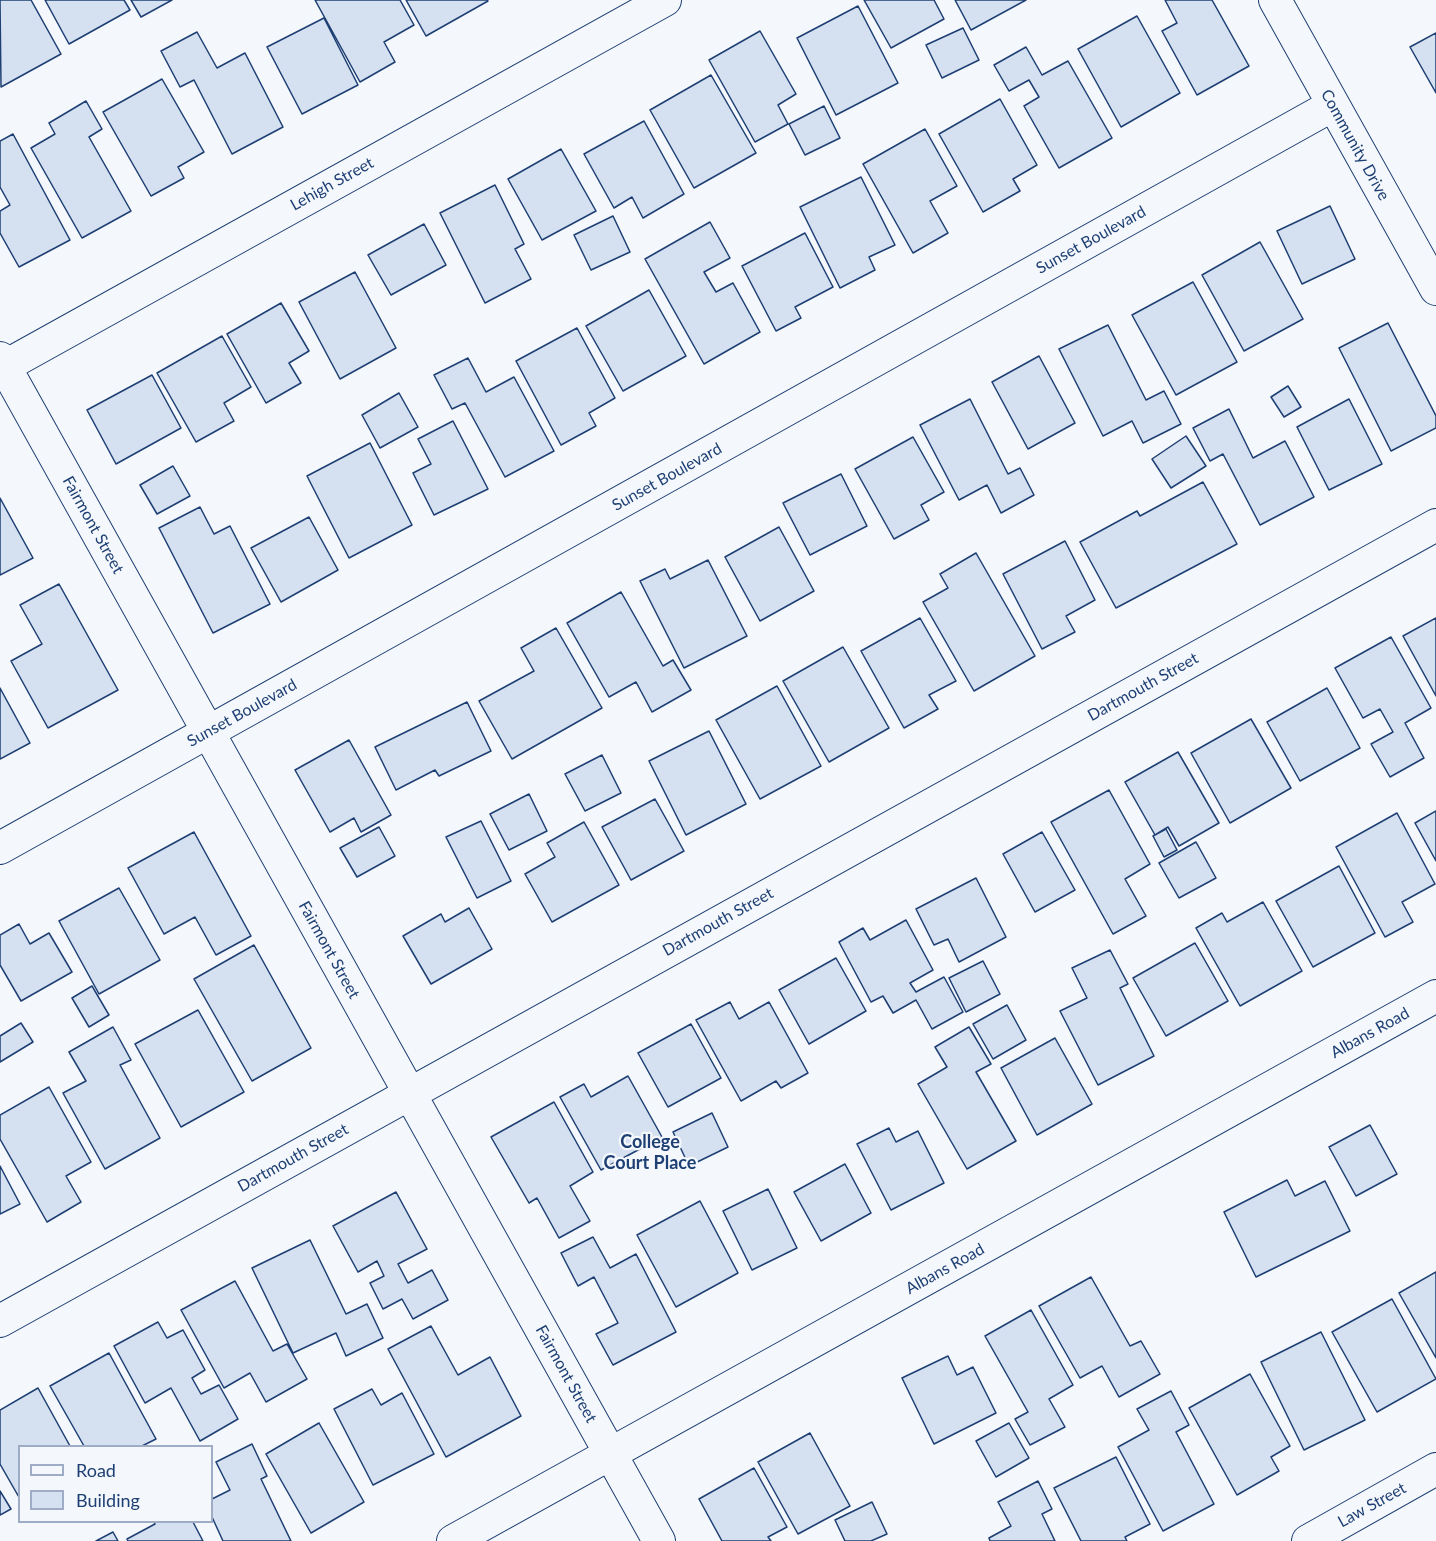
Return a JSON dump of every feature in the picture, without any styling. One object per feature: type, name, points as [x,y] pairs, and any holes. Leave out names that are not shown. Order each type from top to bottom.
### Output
[{"type":"street","name":"Lehigh Street","points":[[2,364],[665,0]]},
{"type":"street","name":"Community Drive","points":[[1275,0],[1436,289]]},
{"type":"street","name":"Sunset Boulevard","points":[[0,848],[1333,105]]},
{"type":"street","name":"Fairmont Street","points":[[2,364],[659,1541]]},
{"type":"street","name":"Dartmouth Street","points":[[0,1321],[1436,525]]},
{"type":"street","name":"Albans Road","points":[[453,1541],[1436,996]]},
{"type":"street","name":"Law Street","points":[[1308,1541],[1436,1469]]},
{"type":"building","points":[[0,0],[31,0],[61,54],[1,87]]},
{"type":"building","points":[[45,0],[124,0],[130,10],[69,44]]},
{"type":"building","points":[[131,0],[172,0],[141,17]]},
{"type":"building","points":[[315,0],[400,0],[414,25],[384,42],[395,62],[360,82]]},
{"type":"building","points":[[406,0],[487,0],[488,1],[426,36]]},
{"type":"building","points":[[864,0],[934,0],[944,19],[891,48]]},
{"type":"building","points":[[955,0],[1026,0],[971,30]]},
{"type":"building","points":[[1165,0],[1212,0],[1249,66],[1197,95],[1162,31],[1177,23]]},
{"type":"building","points":[[858,6],[898,83],[836,115],[797,38]]},
{"type":"building","points":[[1137,16],[1180,93],[1121,127],[1078,49]]},
{"type":"building","points":[[324,18],[358,85],[302,114],[267,47]]},
{"type":"building","points":[[963,28],[979,60],[942,78],[926,45]]},
{"type":"building","points":[[760,31],[796,94],[778,105],[788,124],[755,142],[709,60]]},
{"type":"building","points":[[197,32],[217,68],[245,53],[283,127],[232,154],[194,80],[180,87],[161,51]]},
{"type":"building","points":[[1436,33],[1436,93],[1410,47]]},
{"type":"building","points":[[1026,47],[1042,75],[1068,61],[1112,138],[1059,168],[1024,106],[1039,97],[1029,80],[1009,91],[994,65]]},
{"type":"building","points":[[711,75],[756,153],[694,188],[650,110]]},
{"type":"building","points":[[162,79],[204,152],[178,167],[184,178],[151,196],[103,112]]},
{"type":"building","points":[[1000,99],[1037,165],[1013,179],[1020,191],[983,212],[939,134]]},
{"type":"building","points":[[86,101],[102,129],[89,137],[131,211],[82,238],[31,148],[55,134],[49,123]]},
{"type":"building","points":[[824,106],[840,138],[805,155],[789,124]]},
{"type":"building","points":[[644,121],[684,194],[643,218],[632,197],[614,208],[584,154]]},
{"type":"building","points":[[925,129],[957,186],[930,201],[948,233],[913,253],[863,164]]},
{"type":"building","points":[[13,134],[70,240],[19,267],[0,233],[0,211],[10,205],[0,187],[0,141]]},
{"type":"building","points":[[561,149],[596,211],[542,240],[508,179]]},
{"type":"building","points":[[861,177],[895,245],[869,257],[875,270],[840,288],[800,207]]},
{"type":"building","points":[[495,185],[524,244],[515,249],[531,279],[485,303],[440,213]]},
{"type":"building","points":[[1330,206],[1355,259],[1302,284],[1277,231]]},
{"type":"building","points":[[613,216],[630,252],[591,270],[574,235]]},
{"type":"building","points":[[710,222],[730,258],[704,272],[716,292],[733,283],[760,332],[704,364],[645,259]]},
{"type":"building","points":[[424,224],[446,265],[391,295],[368,255]]},
{"type":"building","points":[[805,233],[833,287],[795,307],[801,318],[776,331],[742,266]]},
{"type":"building","points":[[1260,242],[1303,319],[1244,351],[1202,275]]},
{"type":"building","points":[[355,272],[396,348],[340,379],[299,302]]},
{"type":"building","points":[[1193,282],[1237,362],[1176,395],[1132,315]]},
{"type":"building","points":[[649,290],[686,356],[623,391],[586,326]]},
{"type":"building","points":[[281,303],[309,351],[289,363],[301,383],[266,403],[227,334]]},
{"type":"building","points":[[1388,323],[1436,416],[1436,428],[1391,451],[1339,348]]},
{"type":"building","points":[[1108,325],[1146,400],[1164,391],[1181,424],[1143,443],[1132,421],[1103,436],[1059,349]]},
{"type":"building","points":[[577,328],[615,398],[589,413],[596,426],[561,445],[516,361]]},
{"type":"building","points":[[222,336],[251,387],[224,403],[234,421],[196,442],[157,373]]},
{"type":"building","points":[[1039,356],[1075,423],[1028,449],[992,382]]},
{"type":"building","points":[[468,358],[486,392],[514,377],[554,451],[505,477],[465,403],[452,409],[434,375]]},
{"type":"building","points":[[152,375],[181,428],[116,464],[87,410]]},
{"type":"building","points":[[1288,386],[1301,407],[1284,417],[1271,397]]},
{"type":"building","points":[[399,393],[418,427],[380,448],[362,415]]},
{"type":"building","points":[[970,399],[1008,474],[1020,468],[1034,495],[1001,513],[987,485],[959,500],[920,425]]},
{"type":"building","points":[[1349,399],[1382,464],[1329,490],[1297,427]]},
{"type":"building","points":[[1229,409],[1253,458],[1285,441],[1314,497],[1260,525],[1223,454],[1210,461],[1193,428]]},
{"type":"building","points":[[453,421],[488,489],[434,515],[413,473],[431,464],[418,439]]},
{"type":"building","points":[[1186,436],[1206,466],[1171,488],[1152,459]]},
{"type":"building","points":[[913,437],[944,492],[921,505],[929,520],[894,539],[855,469]]},
{"type":"building","points":[[370,443],[412,525],[349,558],[307,476]]},
{"type":"building","points":[[173,466],[190,496],[157,514],[140,485]]},
{"type":"building","points":[[841,474],[867,526],[810,555],[783,503]]},
{"type":"building","points":[[1203,482],[1237,544],[1116,608],[1080,542],[1137,511],[1140,516]]},
{"type":"building","points":[[0,498],[33,558],[0,575]]},
{"type":"building","points":[[200,507],[214,534],[230,526],[270,604],[213,633],[159,528]]},
{"type":"building","points":[[309,517],[338,570],[281,602],[251,548]]},
{"type":"building","points":[[779,527],[814,591],[760,621],[725,557]]},
{"type":"building","points":[[1065,541],[1095,600],[1066,616],[1075,632],[1042,649],[1003,574]]},
{"type":"building","points":[[976,553],[1035,656],[974,691],[923,602],[948,588],[940,574]]},
{"type":"building","points":[[708,560],[747,636],[684,668],[640,581],[665,569],[670,579]]},
{"type":"building","points":[[59,584],[118,690],[48,728],[11,661],[42,644],[20,605]]},
{"type":"building","points":[[621,592],[663,666],[673,660],[691,690],[652,712],[636,682],[609,697],[567,623]]},
{"type":"building","points":[[920,618],[956,681],[929,695],[938,709],[904,728],[861,651]]},
{"type":"building","points":[[1436,618],[1436,696],[1403,636]]},
{"type":"building","points":[[556,628],[602,708],[512,759],[479,701],[534,671],[521,648]]},
{"type":"building","points":[[1391,637],[1431,708],[1405,723],[1424,758],[1390,777],[1371,744],[1393,732],[1380,709],[1363,718],[1335,668]]},
{"type":"building","points":[[843,647],[889,728],[829,762],[783,681]]},
{"type":"building","points":[[777,686],[821,766],[760,799],[716,720]]},
{"type":"building","points":[[0,688],[30,743],[0,759]]},
{"type":"building","points":[[1327,688],[1360,748],[1300,781],[1267,722]]},
{"type":"building","points":[[467,702],[491,751],[439,776],[435,770],[396,790],[375,747]]},
{"type":"building","points":[[1251,719],[1291,788],[1230,823],[1191,753]]},
{"type":"building","points":[[709,731],[746,804],[686,835],[649,761]]},
{"type":"building","points":[[349,740],[391,815],[361,832],[354,818],[330,832],[295,770]]},
{"type":"building","points":[[1178,752],[1219,823],[1179,846],[1168,827],[1155,835],[1125,782]]},
{"type":"building","points":[[602,755],[621,793],[585,811],[565,774]]},
{"type":"building","points":[[1109,790],[1150,864],[1125,879],[1146,916],[1113,934],[1051,822]]},
{"type":"building","points":[[529,794],[547,831],[509,850],[490,814]]},
{"type":"building","points":[[655,799],[684,851],[631,880],[602,827]]},
{"type":"building","points":[[1436,811],[1436,861],[1415,823]]},
{"type":"building","points":[[1397,813],[1435,884],[1402,902],[1413,922],[1385,937],[1336,847]]},
{"type":"building","points":[[481,821],[511,881],[477,898],[446,837]]},
{"type":"building","points":[[584,822],[619,885],[552,922],[525,874],[555,857],[547,843]]},
{"type":"building","points":[[379,827],[395,856],[357,877],[340,848]]},
{"type":"building","points":[[1166,829],[1177,850],[1164,857],[1153,836]]},
{"type":"building","points":[[194,832],[251,936],[216,955],[195,917],[164,934],[128,868]]},
{"type":"building","points":[[1042,832],[1075,890],[1035,912],[1003,854]]},
{"type":"building","points":[[1196,842],[1216,878],[1179,898],[1159,863]]},
{"type":"building","points":[[1339,866],[1375,933],[1313,967],[1276,901]]},
{"type":"building","points":[[976,878],[1006,937],[959,962],[948,939],[934,945],[916,909]]},
{"type":"building","points":[[119,888],[160,960],[99,994],[59,921]]},
{"type":"building","points":[[1263,902],[1302,971],[1240,1006],[1196,928],[1222,913],[1227,922]]},
{"type":"building","points":[[469,908],[492,949],[431,984],[403,936],[441,914],[445,922]]},
{"type":"building","points":[[906,920],[933,970],[910,983],[916,992],[944,977],[963,1012],[932,1029],[916,1000],[893,1013],[883,996],[871,1002],[839,942],[863,928],[870,940]]},
{"type":"building","points":[[19,924],[30,944],[49,933],[72,972],[21,1001],[0,965],[0,935]]},
{"type":"building","points":[[1195,943],[1228,1001],[1166,1036],[1133,978]]},
{"type":"building","points":[[254,945],[311,1048],[252,1081],[194,979]]},
{"type":"building","points":[[1110,950],[1128,984],[1120,988],[1154,1056],[1098,1085],[1060,1011],[1087,998],[1072,968]]},
{"type":"building","points":[[836,958],[866,1011],[809,1044],[779,990]]},
{"type":"building","points":[[983,961],[1000,994],[966,1012],[949,978]]},
{"type":"building","points":[[92,986],[109,1015],[89,1027],[72,998]]},
{"type":"building","points":[[730,1002],[739,1019],[769,1002],[808,1073],[781,1088],[776,1081],[741,1101],[696,1020]]},
{"type":"building","points":[[1007,1005],[1026,1040],[993,1059],[973,1024]]},
{"type":"building","points":[[198,1010],[244,1092],[181,1127],[135,1044]]},
{"type":"building","points":[[21,1023],[33,1042],[0,1062],[0,1036]]},
{"type":"building","points":[[691,1024],[721,1078],[668,1107],[638,1053]]},
{"type":"building","points":[[113,1027],[131,1060],[120,1065],[160,1138],[105,1169],[63,1093],[86,1081],[69,1052]]},
{"type":"building","points":[[969,1027],[991,1064],[976,1072],[1016,1141],[967,1169],[918,1084],[947,1067],[935,1047]]},
{"type":"building","points":[[1055,1038],[1092,1104],[1037,1135],[1001,1068]]},
{"type":"building","points":[[628,1076],[662,1137],[601,1170],[560,1097],[584,1084],[591,1097]]},
{"type":"building","points":[[49,1087],[91,1162],[66,1176],[81,1202],[47,1222],[0,1139],[0,1115]]},
{"type":"building","points":[[554,1102],[593,1172],[570,1186],[590,1221],[559,1238],[537,1198],[529,1203],[491,1137]]},
{"type":"building","points":[[712,1113],[728,1147],[689,1166],[673,1132]]},
{"type":"building","points":[[1370,1125],[1397,1174],[1356,1196],[1329,1147]]},
{"type":"building","points":[[889,1128],[896,1142],[918,1131],[944,1183],[891,1210],[857,1144]]},
{"type":"building","points":[[845,1164],[871,1213],[821,1241],[794,1192]]},
{"type":"building","points":[[0,1166],[20,1204],[0,1214]]},
{"type":"building","points":[[1287,1180],[1295,1196],[1325,1181],[1350,1231],[1256,1277],[1224,1212]]},
{"type":"building","points":[[768,1189],[797,1248],[752,1270],[723,1211]]},
{"type":"building","points":[[396,1192],[427,1249],[398,1264],[408,1283],[432,1270],[448,1300],[413,1319],[402,1299],[383,1309],[370,1283],[384,1276],[377,1261],[358,1272],[333,1226]]},
{"type":"building","points":[[700,1201],[738,1273],[676,1307],[637,1235]]},
{"type":"building","points":[[593,1237],[610,1268],[636,1254],[676,1332],[613,1365],[596,1334],[618,1323],[594,1277],[578,1286],[561,1253]]},
{"type":"building","points":[[310,1240],[346,1314],[367,1304],[383,1338],[346,1356],[336,1333],[293,1353],[252,1268]]},
{"type":"building","points":[[1436,1272],[1436,1358],[1399,1293]]},
{"type":"building","points":[[1091,1277],[1130,1346],[1141,1341],[1160,1374],[1119,1397],[1102,1366],[1080,1378],[1039,1306]]},
{"type":"building","points":[[235,1281],[273,1351],[287,1344],[307,1379],[266,1402],[250,1373],[224,1388],[181,1310]]},
{"type":"building","points":[[1392,1299],[1436,1379],[1377,1412],[1332,1332]]},
{"type":"building","points":[[1031,1310],[1073,1385],[1049,1399],[1065,1427],[1030,1445],[1015,1419],[1028,1412],[985,1336]]},
{"type":"building","points":[[158,1322],[167,1338],[183,1330],[205,1370],[192,1378],[201,1394],[219,1385],[238,1419],[200,1441],[171,1388],[145,1403],[114,1346]]},
{"type":"building","points":[[431,1326],[458,1375],[490,1357],[521,1416],[446,1457],[388,1349]]},
{"type":"building","points":[[1321,1332],[1365,1420],[1304,1450],[1261,1362]]},
{"type":"building","points":[[109,1353],[156,1439],[144,1445],[83,1445],[50,1386]]},
{"type":"building","points":[[948,1356],[957,1375],[973,1367],[996,1413],[934,1444],[902,1378]]},
{"type":"building","points":[[1250,1374],[1290,1446],[1271,1457],[1279,1471],[1237,1495],[1189,1408]]},
{"type":"building","points":[[38,1388],[69,1445],[18,1445],[18,1496],[0,1464],[0,1410]]},
{"type":"building","points":[[372,1389],[381,1405],[402,1393],[434,1454],[373,1485],[334,1409]]},
{"type":"building","points":[[1171,1391],[1189,1425],[1176,1432],[1214,1504],[1163,1531],[1118,1447],[1149,1430],[1137,1409]]},
{"type":"building","points":[[319,1423],[364,1502],[311,1533],[266,1454]]},
{"type":"building","points":[[1009,1423],[1029,1458],[996,1477],[976,1441]]},
{"type":"building","points":[[810,1433],[850,1506],[798,1534],[758,1462]]},
{"type":"building","points":[[252,1444],[267,1476],[261,1479],[291,1541],[223,1541],[213,1519],[213,1498],[230,1490],[216,1462]]},
{"type":"building","points":[[1116,1457],[1150,1524],[1125,1537],[1127,1541],[1081,1541],[1054,1488]]},
{"type":"building","points":[[754,1468],[787,1527],[768,1537],[771,1541],[722,1541],[699,1499]]},
{"type":"building","points":[[1038,1481],[1052,1509],[1042,1514],[1055,1541],[990,1541],[989,1538],[1011,1526],[998,1502]]},
{"type":"building","points":[[0,1491],[11,1509],[0,1515]]},
{"type":"building","points":[[872,1502],[887,1534],[871,1541],[845,1541],[835,1520]]},
{"type":"building","points":[[194,1523],[203,1541],[128,1541],[127,1539],[155,1524]]},
{"type":"building","points":[[113,1532],[118,1541],[96,1541]]},
{"type":"district","name":"College Court Place","points":[[650,1152]]}]
